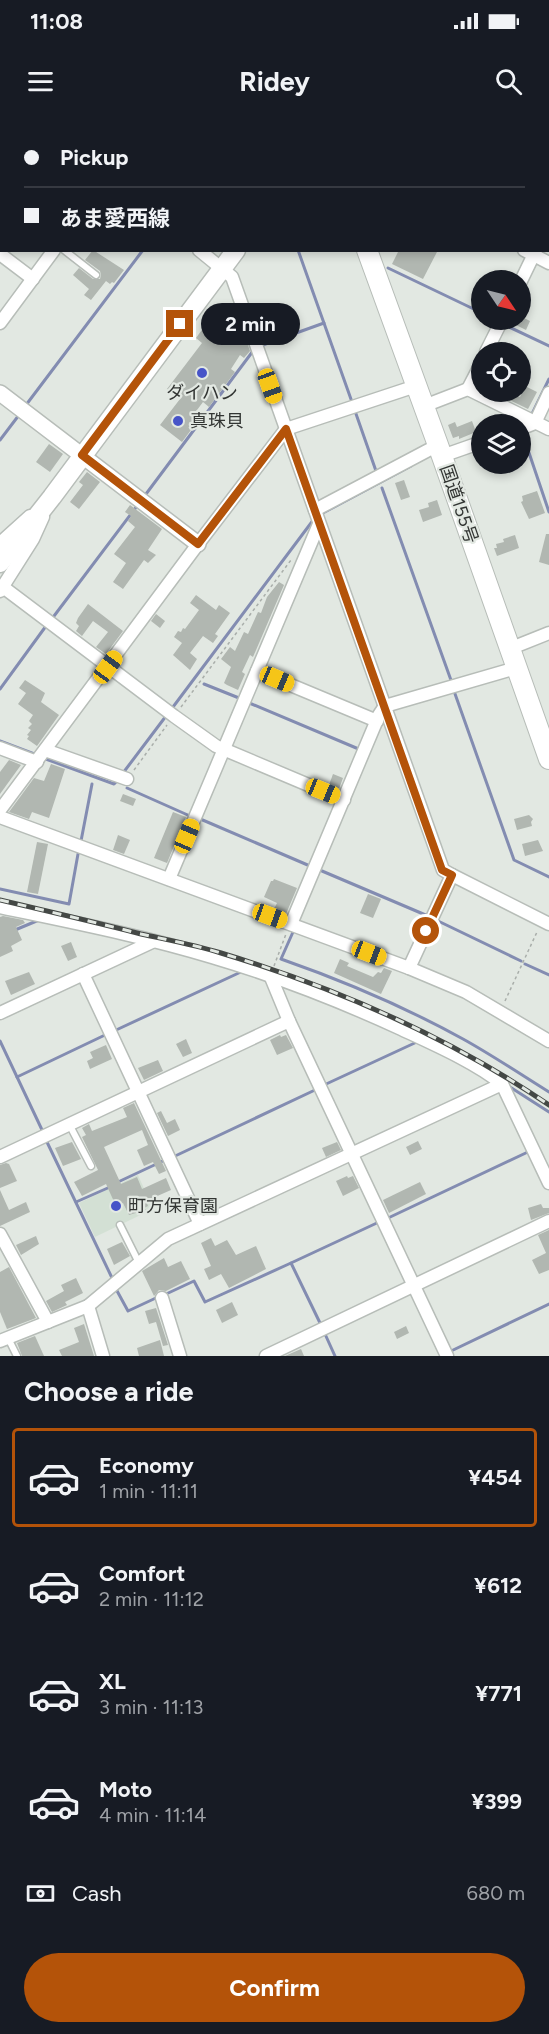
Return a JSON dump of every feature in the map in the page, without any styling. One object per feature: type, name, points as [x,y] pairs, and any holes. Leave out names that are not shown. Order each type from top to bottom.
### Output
[{"type":"highway","name":"国道155号","points":[[368,252],[549,759]]},
{"type":"main road","points":[[0,563],[235,252]]},
{"type":"street","points":[[0,323],[53,252]]},
{"type":"street","points":[[202,252],[232,277],[442,870],[545,922]]},
{"type":"street","points":[[525,270],[531,252],[549,263]]},
{"type":"street","points":[[0,254],[33,279]]},
{"type":"street","points":[[424,406],[468,389],[471,383]]},
{"type":"street","points":[[0,810],[286,429],[416,386]]},
{"type":"street","points":[[468,389],[549,429]]},
{"type":"street","points":[[0,393],[198,544]]},
{"type":"street","points":[[531,425],[535,423],[549,393]]},
{"type":"street","points":[[169,879],[257,671],[316,515],[440,450],[471,444]]},
{"type":"street","points":[[0,543],[52,497]]},
{"type":"street","points":[[52,497],[33,539],[1,589],[223,750],[344,800]]},
{"type":"street","points":[[509,649],[549,633]]},
{"type":"street","points":[[291,924],[376,721],[385,706],[516,668]]},
{"type":"street","points":[[257,671],[376,721]]},
{"type":"street","points":[[0,748],[122,777]]},
{"type":"street","points":[[0,817],[409,968],[466,992],[549,1041]]},
{"type":"street","points":[[409,968],[452,875]]},
{"type":"street","points":[[0,907],[210,956],[270,975],[339,1001],[416,1035],[502,1084],[549,1183]]},
{"type":"street","points":[[0,1013],[152,942]]},
{"type":"street","points":[[83,974],[200,1224]]},
{"type":"street","points":[[270,975],[289,1022],[447,1356]]},
{"type":"street","points":[[0,1157],[289,1022]]},
{"type":"street","points":[[0,1327],[5,1339],[88,1306],[168,1239],[502,1084]]},
{"type":"street","points":[[266,1356],[549,1221]]},
{"type":"street","points":[[0,1234],[48,1322]]},
{"type":"street","points":[[162,1298],[180,1356]]},
{"type":"street","points":[[88,1306],[103,1356]]},
{"type":"lane","points":[[67,252],[96,274]]},
{"type":"lane","points":[[69,1124],[91,1166]]},
{"type":"lane","points":[[120,1225],[139,1263]]},
{"type":"lane","points":[[5,1339],[17,1356]]},
{"type":"path","points":[[122,777],[169,713],[293,558]]},
{"type":"path","points":[[500,1011],[545,922]]},
{"type":"path","points":[[270,975],[291,924]]},
{"type":"shaded area","name":"町方保育園","points":[[138,1175],[153,1209],[95,1237],[79,1203]]},
{"type":"building","points":[[91,252],[96,252],[124,270],[114,283],[110,284],[106,281],[91,300],[84,295],[89,289],[73,275],[79,268],[93,279],[100,279],[100,271],[85,260]]},
{"type":"building","points":[[398,252],[437,252],[423,279],[392,264]]},
{"type":"building","points":[[237,323],[241,326],[250,351],[244,358],[240,355],[231,369],[235,372],[209,407],[203,402],[194,414],[200,418],[182,442],[160,425],[180,399],[167,389],[202,343],[196,338],[204,327],[222,340]]},
{"type":"building","points":[[531,389],[537,392],[528,409],[513,402],[531,402]]},
{"type":"building","points":[[471,421],[471,434],[459,439],[459,436],[453,438],[448,425],[455,422],[457,427]]},
{"type":"building","points":[[49,444],[63,454],[50,472],[36,462]]},
{"type":"building","points":[[87,472],[100,482],[79,509],[70,502],[83,485],[79,482]]},
{"type":"building","points":[[404,480],[410,497],[401,500],[395,483]]},
{"type":"building","points":[[537,491],[545,513],[529,519],[521,502],[523,501],[522,496]]},
{"type":"building","points":[[437,500],[442,515],[423,522],[419,510],[429,507],[428,503]]},
{"type":"building","points":[[130,505],[162,529],[148,550],[156,555],[148,563],[144,560],[123,589],[113,582],[126,563],[114,554],[135,527],[128,521],[131,516],[125,512]]},
{"type":"building","points":[[546,534],[549,534],[549,565],[539,562]]},
{"type":"building","points":[[515,535],[519,548],[497,556],[494,548],[497,548],[496,544]]},
{"type":"building","points":[[279,582],[284,585],[253,657],[250,655],[242,672],[245,674],[238,690],[224,683],[231,667],[221,659],[230,647],[235,651],[244,632],[248,634],[258,612],[261,613],[267,597]]},
{"type":"building","points":[[196,595],[216,610],[219,605],[230,613],[215,634],[218,636],[213,643],[203,636],[190,653],[197,659],[190,670],[173,655],[182,643],[174,637],[178,631],[185,629],[199,610],[190,603]]},
{"type":"building","points":[[88,604],[123,631],[106,654],[96,647],[108,632],[93,621],[82,636],[76,631],[79,626],[76,623],[78,618]]},
{"type":"building","points":[[156,614],[165,621],[160,628],[151,621]]},
{"type":"building","points":[[25,680],[45,693],[41,702],[59,715],[37,746],[27,739],[31,730],[28,728],[32,724],[29,721],[33,715],[18,704],[26,693],[19,688]]},
{"type":"building","points":[[9,760],[21,765],[0,794],[0,772]]},
{"type":"building","points":[[51,764],[65,769],[49,818],[32,812],[29,819],[9,812],[34,778],[44,781]]},
{"type":"building","points":[[333,774],[343,778],[339,789],[329,785]]},
{"type":"building","points":[[123,794],[136,799],[133,806],[120,801]]},
{"type":"building","points":[[173,812],[186,817],[167,863],[154,858]]},
{"type":"building","points":[[529,815],[533,819],[532,826],[517,830],[514,819]]},
{"type":"building","points":[[118,835],[130,840],[124,854],[113,850]]},
{"type":"building","points":[[538,840],[543,851],[525,856],[522,844]]},
{"type":"building","points":[[37,842],[48,844],[38,894],[27,892]]},
{"type":"building","points":[[274,879],[297,888],[286,914],[274,909],[277,903],[264,897]]},
{"type":"building","points":[[368,894],[381,899],[373,918],[360,913]]},
{"type":"building","points":[[0,917],[23,920],[25,923],[16,927],[22,940],[11,946],[13,951],[0,957]]},
{"type":"building","points":[[71,942],[77,957],[68,961],[61,946]]},
{"type":"building","points":[[340,959],[349,963],[347,966],[373,977],[378,972],[381,973],[384,968],[392,971],[381,994],[334,973]]},
{"type":"building","points":[[29,972],[35,984],[11,995],[5,981]]},
{"type":"building","points":[[280,1035],[281,1037],[286,1035],[293,1048],[277,1055],[270,1040]]},
{"type":"building","points":[[186,1039],[192,1053],[183,1057],[176,1044]]},
{"type":"building","points":[[106,1045],[112,1059],[90,1069],[87,1061],[93,1058],[90,1052]]},
{"type":"building","points":[[158,1060],[163,1071],[144,1080],[138,1068]]},
{"type":"building","points":[[134,1103],[166,1171],[159,1174],[153,1162],[144,1166],[137,1150],[148,1145],[142,1130],[104,1147],[121,1184],[137,1177],[142,1189],[166,1178],[171,1190],[146,1201],[148,1206],[144,1208],[146,1210],[129,1215],[123,1203],[116,1206],[106,1184],[82,1196],[74,1182],[98,1170],[82,1137],[86,1135],[82,1128],[89,1124],[92,1131],[127,1117],[123,1108]]},
{"type":"building","points":[[161,1111],[167,1123],[175,1119],[180,1130],[168,1136],[157,1113]]},
{"type":"building","points":[[418,1141],[422,1149],[410,1155],[406,1147]]},
{"type":"building","points":[[72,1142],[81,1159],[63,1166],[55,1148]]},
{"type":"building","points":[[337,1142],[341,1150],[326,1157],[322,1148]]},
{"type":"building","points":[[9,1164],[17,1181],[0,1188],[0,1165]]},
{"type":"building","points":[[347,1176],[348,1178],[353,1176],[359,1188],[343,1196],[336,1181]]},
{"type":"building","points":[[420,1182],[426,1194],[389,1213],[383,1200]]},
{"type":"building","points":[[0,1190],[9,1210],[26,1202],[30,1212],[0,1226]]},
{"type":"building","points":[[541,1204],[543,1208],[549,1208],[549,1213],[531,1220],[528,1208]]},
{"type":"building","points":[[549,1230],[549,1270],[539,1274],[532,1260],[546,1253],[538,1235]]},
{"type":"building","points":[[36,1236],[39,1244],[21,1255],[16,1245]]},
{"type":"building","points":[[211,1238],[215,1246],[227,1240],[236,1255],[256,1246],[266,1269],[229,1288],[221,1274],[209,1280],[204,1269],[211,1266],[201,1243]]},
{"type":"building","points":[[122,1242],[130,1256],[114,1265],[107,1249]]},
{"type":"building","points":[[164,1258],[168,1267],[181,1261],[190,1279],[166,1291],[159,1290],[154,1296],[142,1271]]},
{"type":"building","points":[[9,1267],[36,1318],[7,1329],[0,1312],[0,1272]]},
{"type":"building","points":[[76,1278],[83,1293],[65,1302],[67,1305],[52,1312],[46,1301],[64,1291],[61,1285]]},
{"type":"building","points":[[232,1302],[238,1315],[222,1323],[216,1310]]},
{"type":"building","points":[[156,1308],[168,1345],[163,1346],[156,1322],[149,1324],[145,1311]]},
{"type":"building","points":[[84,1324],[94,1356],[62,1356],[59,1350],[79,1342],[74,1328]]},
{"type":"building","points":[[406,1326],[409,1333],[397,1339],[394,1332]]},
{"type":"building","points":[[35,1336],[44,1356],[22,1356],[17,1343]]},
{"type":"building","points":[[160,1340],[164,1356],[139,1356],[137,1348]]},
{"type":"building","points":[[301,1349],[304,1356],[285,1356]]},
{"type":"waterway","points":[[26,405],[141,252]]},
{"type":"waterway","points":[[299,252],[352,402]]},
{"type":"waterway","points":[[388,268],[471,308]]},
{"type":"waterway","points":[[260,346],[324,323]]},
{"type":"waterway","points":[[515,330],[549,346]]},
{"type":"waterway","points":[[146,494],[253,351]]},
{"type":"waterway","points":[[531,416],[549,379]]},
{"type":"waterway","points":[[355,411],[376,471]]},
{"type":"waterway","points":[[0,440],[19,415]]},
{"type":"waterway","points":[[531,459],[549,512]]},
{"type":"waterway","points":[[321,514],[411,466]]},
{"type":"waterway","points":[[382,488],[452,683]]},
{"type":"waterway","points":[[51,620],[137,506]]},
{"type":"waterway","points":[[170,711],[314,519]]},
{"type":"waterway","points":[[0,689],[46,626]]},
{"type":"waterway","points":[[204,684],[239,698]]},
{"type":"waterway","points":[[454,691],[514,860],[549,877]]},
{"type":"waterway","points":[[247,702],[361,750]]},
{"type":"waterway","points":[[123,773],[166,716]]},
{"type":"waterway","points":[[0,741],[37,755]]},
{"type":"waterway","points":[[43,758],[114,784],[117,781]]},
{"type":"waterway","points":[[81,841],[92,784]]},
{"type":"waterway","points":[[127,788],[190,816]]},
{"type":"waterway","points":[[198,818],[310,866]]},
{"type":"waterway","points":[[0,889],[69,904],[78,854]]},
{"type":"waterway","points":[[322,871],[428,916]]},
{"type":"waterway","points":[[15,930],[39,920]]},
{"type":"waterway","points":[[436,920],[521,961]]},
{"type":"waterway","points":[[293,932],[281,959],[397,1005],[474,1045],[549,1092]]},
{"type":"waterway","points":[[525,964],[549,975]]},
{"type":"waterway","points":[[114,1031],[243,971]]},
{"type":"waterway","points":[[17,1077],[105,1035]]},
{"type":"waterway","points":[[0,1041],[43,1132]]},
{"type":"waterway","points":[[324,1085],[419,1041]]},
{"type":"waterway","points":[[510,1087],[549,1112]]},
{"type":"waterway","points":[[173,1157],[315,1090]]},
{"type":"waterway","points":[[46,1140],[113,1280]]},
{"type":"waterway","points":[[386,1219],[530,1151]]},
{"type":"waterway","points":[[118,1182],[165,1160]]},
{"type":"waterway","points":[[76,1202],[110,1187]]},
{"type":"waterway","points":[[291,1263],[379,1222]]},
{"type":"waterway","points":[[164,1295],[194,1281],[205,1302],[291,1263],[321,1325]]},
{"type":"waterway","points":[[116,1289],[128,1311],[158,1297]]},
{"type":"waterway","points":[[449,1352],[549,1304]]},
{"type":"waterway","points":[[325,1334],[335,1356]]},
{"type":"railway","points":[[0,900],[211,950],[307,982],[432,1036],[472,1057],[549,1105]]},
{"type":"place","name":"ダイハン","points":[[202,373]]},
{"type":"place","name":"真珠貝","points":[[178,421]]},
{"type":"place","name":"町方保育園","points":[[116,1206]]},
{"type":"route","points":[[180,324],[82,455],[198,544],[286,429],[442,870],[452,875],[426,931]]}]
